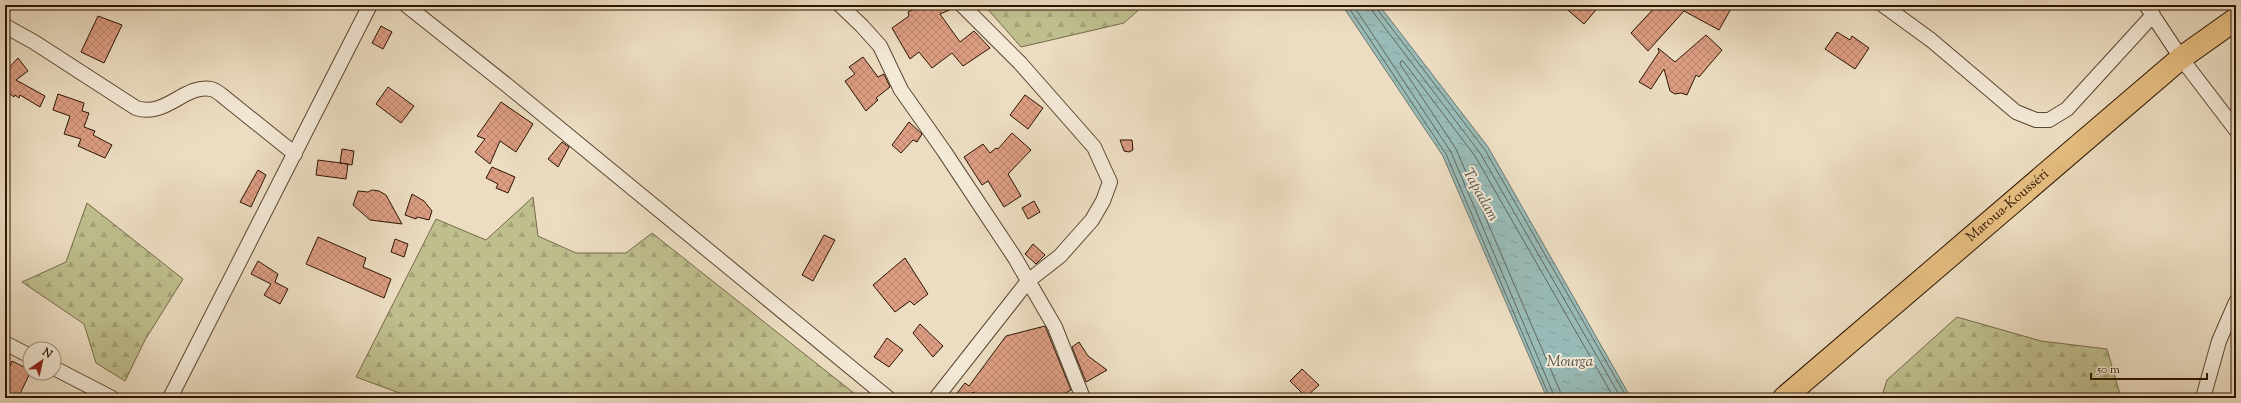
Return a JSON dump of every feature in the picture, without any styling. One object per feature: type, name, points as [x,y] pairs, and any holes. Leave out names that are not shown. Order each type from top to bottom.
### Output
[{"type":"highway","name":"Maroua-Kousséri","points":[[1784,398],[2181,58],[2236,19]]},
{"type":"street","points":[[170,398],[370,5]]},
{"type":"street","points":[[406,5],[514,91],[888,398]]},
{"type":"street","points":[[840,5],[880,46],[901,90],[948,157],[1028,281],[1055,327],[1085,397]]},
{"type":"street","points":[[936,398],[1028,281],[1060,256],[1092,220],[1103,202],[1110,182],[1094,147],[1020,63],[962,5]]},
{"type":"street","points":[[1883,5],[1930,40],[2016,112],[2036,120],[2049,120],[2067,109],[2149,10],[2181,58],[2236,130]]},
{"type":"street","points":[[5,26],[34,42],[136,108],[145,111],[154,110],[200,89],[212,89],[295,154]]},
{"type":"street","points":[[2203,398],[2219,341],[2236,302]]},
{"type":"street","points":[[5,343],[22,352]]},
{"type":"street","points":[[62,372],[112,398]]},
{"type":"green space","points":[[984,5],[1144,5],[1124,23],[1021,47]]},
{"type":"green space","points":[[533,197],[538,236],[576,253],[626,253],[652,233],[860,398],[413,398],[356,377],[436,219],[486,240]]},
{"type":"green space","points":[[87,203],[183,279],[145,340],[125,381],[96,363],[84,324],[22,282],[66,262]]},
{"type":"green space","points":[[1957,317],[2041,341],[2107,349],[2121,398],[1881,398],[1887,380]]},
{"type":"water","name":"Mourga","points":[[1342,5],[1379,5],[1488,147],[1631,398],[1547,398],[1443,156]]},
{"type":"building","points":[[923,5],[954,5],[954,8],[940,14],[960,42],[974,31],[990,48],[963,66],[952,53],[932,68],[919,52],[910,59],[892,28],[909,16],[908,12]]},
{"type":"building","points":[[1562,5],[1600,5],[1584,24]]},
{"type":"building","points":[[1657,5],[1733,5],[1719,30],[1684,11],[1648,51],[1631,33]]},
{"type":"building","points":[[98,16],[122,25],[104,63],[81,52]]},
{"type":"building","points":[[381,26],[392,32],[383,49],[372,43]]},
{"type":"building","points":[[1837,32],[1850,40],[1852,36],[1869,48],[1855,69],[1825,49]]},
{"type":"building","points":[[1706,35],[1722,50],[1699,77],[1696,75],[1687,95],[1681,93],[1675,94],[1670,91],[1664,69],[1651,89],[1639,82],[1659,52],[1658,48],[1675,62]]},
{"type":"building","points":[[863,57],[878,77],[884,74],[890,87],[876,98],[878,100],[866,111],[845,81],[855,74],[849,67]]},
{"type":"building","points":[[18,58],[28,71],[16,80],[45,96],[40,107],[20,95],[19,98],[15,95],[14,97],[5,90],[5,72]]},
{"type":"building","points":[[388,87],[414,106],[401,123],[376,104]]},
{"type":"building","points":[[58,94],[84,103],[82,111],[89,113],[84,127],[95,131],[93,135],[112,145],[105,158],[78,146],[81,139],[64,134],[70,116],[53,110]]},
{"type":"building","points":[[1025,95],[1043,108],[1028,129],[1010,115]]},
{"type":"building","points":[[501,102],[533,124],[516,152],[500,141],[490,164],[475,152],[485,139],[477,136]]},
{"type":"building","points":[[909,122],[922,134],[917,142],[913,140],[901,153],[892,145]]},
{"type":"building","points":[[1012,133],[1031,150],[1008,174],[1021,196],[1004,207],[988,181],[982,185],[964,157],[983,144],[990,153],[996,148],[998,149]]},
{"type":"building","points":[[1120,140],[1132,140],[1133,150],[1129,152],[1124,151]]},
{"type":"building","points":[[562,142],[569,147],[558,167],[548,159]]},
{"type":"building","points":[[342,149],[354,151],[352,165],[340,163]]},
{"type":"building","points":[[318,160],[348,164],[346,179],[316,175]]},
{"type":"building","points":[[492,167],[515,177],[508,193],[496,188],[498,184],[486,178]]},
{"type":"building","points":[[258,170],[266,175],[251,207],[240,202]]},
{"type":"building","points":[[372,190],[379,191],[386,195],[402,224],[370,220],[353,205],[358,191],[368,192]]},
{"type":"building","points":[[412,194],[424,201],[432,211],[429,220],[417,217],[416,219],[405,215]]},
{"type":"building","points":[[1034,201],[1040,212],[1028,219],[1022,208]]},
{"type":"building","points":[[824,235],[835,240],[813,281],[802,275]]},
{"type":"building","points":[[318,237],[366,258],[363,267],[391,279],[384,298],[306,264]]},
{"type":"building","points":[[395,239],[408,244],[404,257],[391,252]]},
{"type":"building","points":[[1033,244],[1045,255],[1036,264],[1025,254]]},
{"type":"building","points":[[905,258],[928,294],[914,305],[910,301],[895,312],[873,285]]},
{"type":"building","points":[[258,261],[278,274],[275,282],[288,289],[280,304],[264,295],[271,284],[251,274]]},
{"type":"building","points":[[920,324],[943,346],[933,357],[913,333]]},
{"type":"building","points":[[1045,326],[1071,390],[1056,398],[981,398],[973,392],[968,398],[953,398],[965,383],[969,386],[1006,336]]},
{"type":"building","points":[[887,338],[903,350],[889,367],[874,357]]},
{"type":"building","points":[[1079,342],[1088,356],[1107,370],[1086,382],[1072,347]]},
{"type":"building","points":[[12,361],[22,366],[22,381],[26,381],[18,398],[5,398],[5,376]]},
{"type":"building","points":[[1302,369],[1319,385],[1306,397],[1290,381]]},
{"type":"water label","name":"Tapadam","points":[[1480,195]]}]
